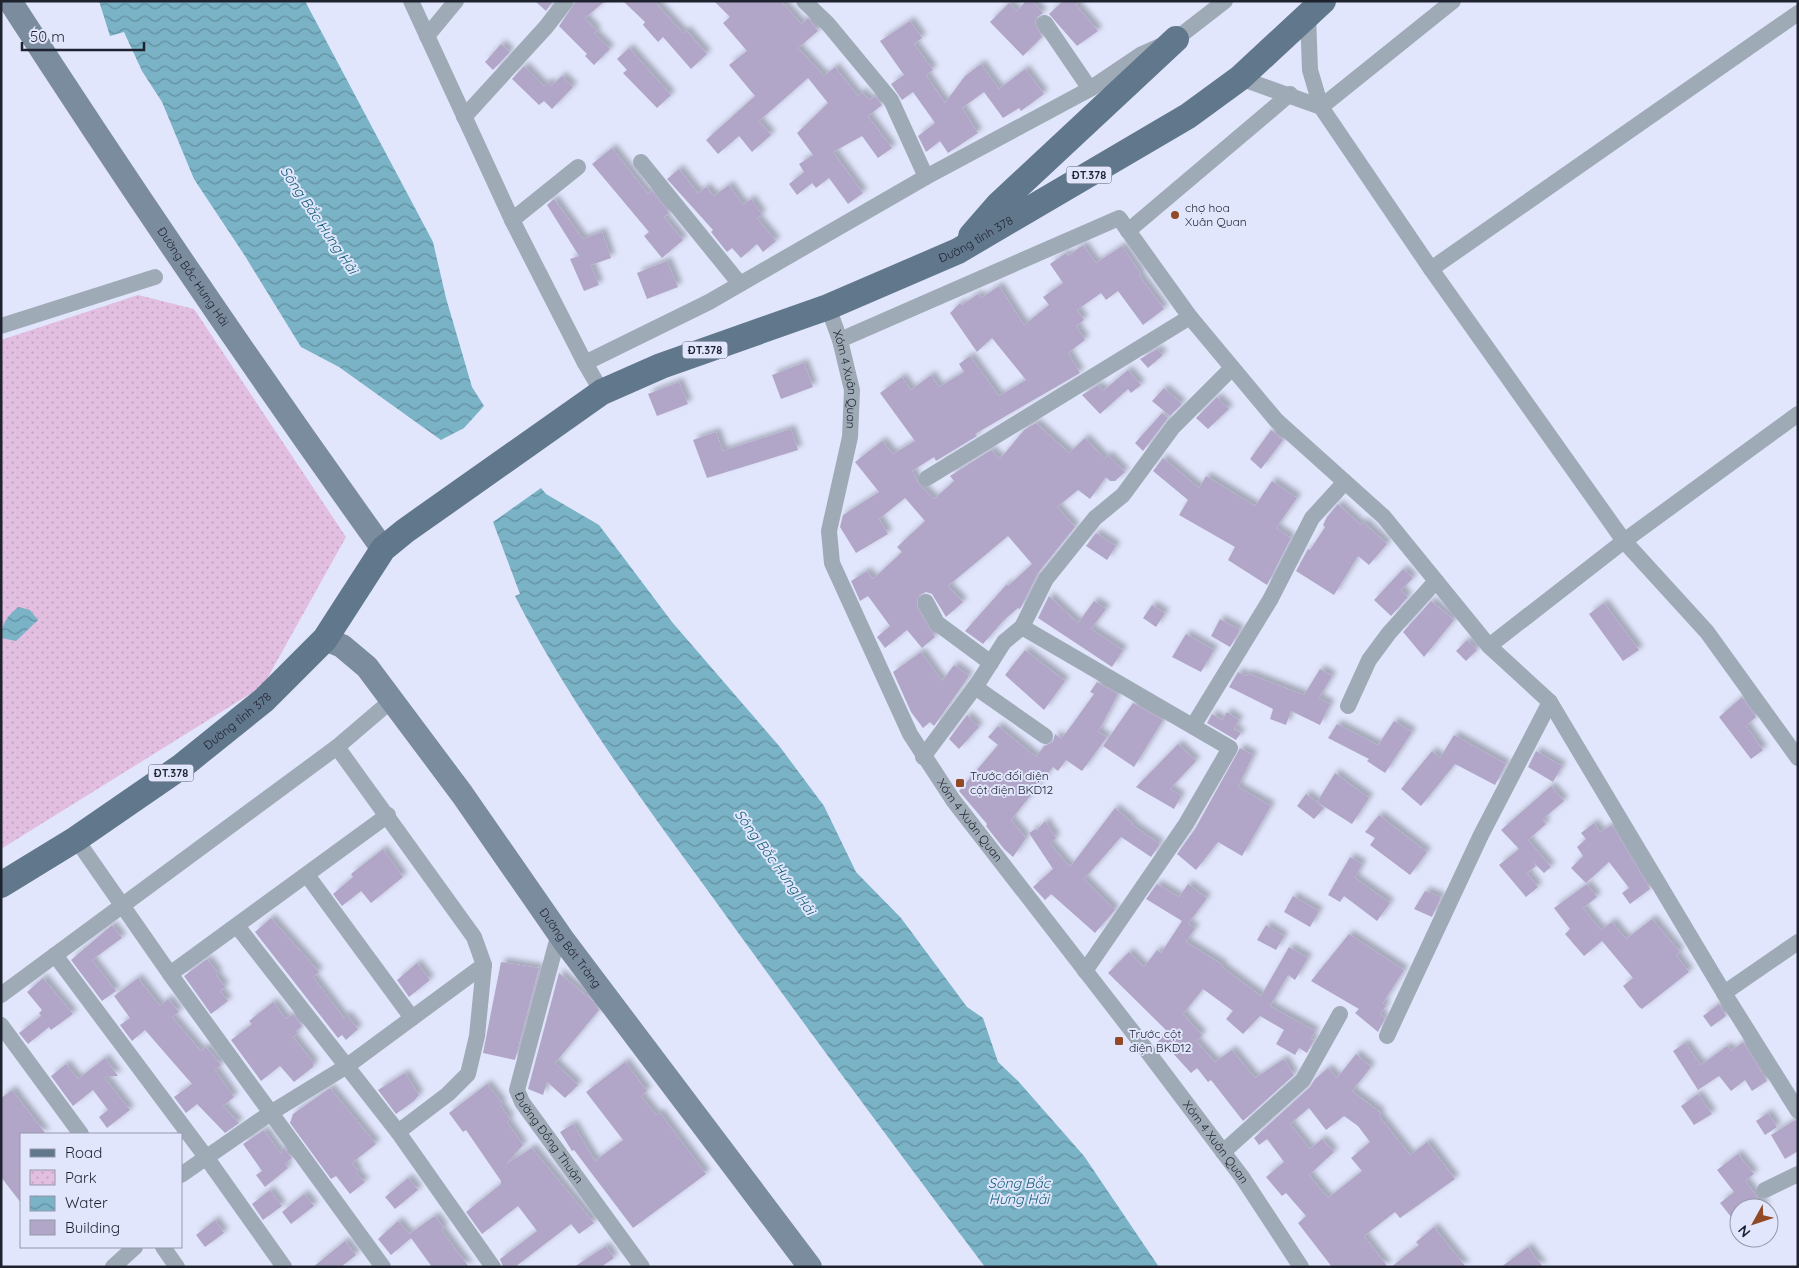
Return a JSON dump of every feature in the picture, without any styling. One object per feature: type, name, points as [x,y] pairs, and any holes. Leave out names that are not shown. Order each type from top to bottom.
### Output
[{"type":"main road","name":"Đường tỉnh 378","points":[[1,885],[76,839],[182,766],[264,700],[325,639],[383,549],[405,531],[595,397],[660,366],[828,307],[958,251],[1142,145],[1188,116],[1240,78],[1316,8]]},
{"type":"main road","points":[[958,251],[998,205],[1176,39]]},
{"type":"street","name":"Đường Bắc Hưng Hải","points":[[10,1],[131,188],[285,412],[383,549]]},
{"type":"street","points":[[411,1],[512,220],[585,363],[595,397]]},
{"type":"street","points":[[427,36],[456,1]]},
{"type":"street","points":[[464,117],[546,27],[566,1]]},
{"type":"street","points":[[804,1],[828,24],[891,100],[926,177]]},
{"type":"street","points":[[585,363],[740,284],[926,177],[1090,89],[1142,54],[1176,39],[1225,1]]},
{"type":"street","points":[[1321,107],[1453,1]]},
{"type":"street","points":[[1316,8],[1310,70],[1321,107],[1431,269],[1624,541],[1707,632],[1798,758]]},
{"type":"street","points":[[1431,269],[1798,13]]},
{"type":"street","points":[[1045,23],[1090,89]]},
{"type":"street","points":[[1240,78],[1290,94],[1321,107]]},
{"type":"street","points":[[1128,231],[1290,94]]},
{"type":"street","points":[[641,162],[740,284]]},
{"type":"street","points":[[512,220],[578,167]]},
{"type":"street","points":[[840,340],[1119,218],[1190,317],[1276,420],[1384,517],[1489,646],[1550,702],[1724,993],[1798,1111]]},
{"type":"street","points":[[1,326],[155,277]]},
{"type":"street","name":"Xóm 4 Xuân Quan","points":[[828,307],[840,340],[852,390],[850,437],[829,531],[832,563],[910,734],[964,815],[1223,1152],[1301,1267]]},
{"type":"street","points":[[927,478],[1190,317]]},
{"type":"street","points":[[924,757],[975,688],[1004,642],[1022,627],[1046,579],[1095,518],[1123,495],[1173,427],[1232,368]]},
{"type":"street","points":[[1489,646],[1624,541],[1798,414]]},
{"type":"street","points":[[1193,726],[1270,600],[1312,518],[1345,482]]},
{"type":"street","points":[[1348,706],[1369,660],[1389,633],[1436,581]]},
{"type":"street","points":[[926,602],[936,623],[991,662]]},
{"type":"street","points":[[1022,627],[1230,748],[1186,824],[1085,971]]},
{"type":"street","name":"Đường Bát Tràng","points":[[325,639],[342,646],[353,654],[366,667],[392,700],[462,794],[559,933],[810,1267]]},
{"type":"street","points":[[975,688],[1045,736]]},
{"type":"street","points":[[1,995],[337,747],[392,700]]},
{"type":"street","points":[[1386,1036],[1481,835],[1550,702]]},
{"type":"street","points":[[337,747],[388,815],[474,937],[484,965],[477,1036],[468,1074],[448,1094],[398,1132]]},
{"type":"street","points":[[170,974],[388,815]]},
{"type":"street","points":[[76,839],[121,906],[383,1267]]},
{"type":"street","points":[[307,874],[412,1018]]},
{"type":"street","points":[[237,926],[398,1132],[492,1267]]},
{"type":"street","name":"Đường Đồng Thuận","points":[[559,933],[517,1090],[522,1102],[642,1267]]},
{"type":"street","points":[[1724,993],[1798,942]]},
{"type":"street","points":[[54,955],[206,1157],[284,1267]]},
{"type":"street","points":[[182,1174],[272,1112],[347,1066],[484,965]]},
{"type":"street","points":[[1223,1152],[1303,1080],[1340,1014]]},
{"type":"street","points":[[1,1025],[80,1133]]},
{"type":"street","points":[[1766,1190],[1798,1174]]},
{"type":"street","points":[[113,1267],[134,1248]]},
{"type":"street","points":[[164,1248],[177,1267]]},
{"type":"green space","points":[[138,295],[194,309],[346,537],[263,686],[1,849],[1,340]]},
{"type":"water","name":"Sông Bắc Hưng Hải","points":[[99,1],[305,1],[433,242],[446,298],[472,387],[484,406],[464,428],[441,440],[339,367],[301,347],[245,256],[194,179],[162,102],[142,71],[124,32],[110,36]]},
{"type":"water","name":"Sông Bắc Hưng Hải","points":[[541,488],[546,494],[599,525],[672,622],[780,747],[824,806],[856,872],[901,918],[967,1007],[983,1018],[998,1062],[1018,1081],[1084,1156],[1159,1267],[985,1267],[658,823],[582,712],[536,635],[515,596],[520,594],[493,522]]},
{"type":"water","points":[[19,607],[30,610],[38,620],[16,641],[1,638],[6,620]]},
{"type":"building","points":[[535,1],[553,1],[546,11]]},
{"type":"building","points":[[576,1],[605,1],[585,18],[597,31],[594,33],[610,49],[594,65],[585,56],[587,54],[559,26]]},
{"type":"building","points":[[623,1],[654,1],[683,33],[686,30],[707,54],[691,69],[663,37],[658,42],[643,25],[645,22]]},
{"type":"building","points":[[714,1],[781,1],[801,24],[808,18],[818,31],[798,48],[824,76],[835,67],[858,96],[862,92],[869,100],[875,96],[882,105],[868,116],[892,148],[878,158],[862,136],[833,152],[863,193],[848,204],[829,178],[816,188],[812,183],[797,195],[789,184],[804,172],[799,164],[813,155],[797,133],[828,103],[808,78],[759,121],[771,135],[752,152],[739,136],[718,154],[706,140],[755,96],[729,65],[747,51],[723,23],[730,17]]},
{"type":"building","points":[[1026,1],[1032,1],[1043,13],[1036,18],[1035,23],[1042,37],[1023,56],[990,22],[1009,3],[1017,11]]},
{"type":"building","points":[[1063,1],[1079,1],[1076,5],[1098,31],[1077,46],[1049,14]]},
{"type":"building","points":[[910,21],[922,38],[914,44],[933,70],[926,75],[945,103],[965,76],[981,64],[999,89],[1025,69],[1044,94],[1021,111],[1019,108],[1003,118],[984,92],[962,108],[978,133],[948,153],[940,141],[926,152],[918,136],[935,123],[913,92],[902,100],[891,84],[904,75],[880,41]]},
{"type":"building","points":[[501,44],[510,52],[493,70],[485,62]]},
{"type":"building","points":[[629,48],[671,95],[657,108],[623,73],[627,70],[617,59]]},
{"type":"building","points":[[524,66],[544,86],[548,82],[551,86],[562,76],[573,87],[552,109],[544,101],[539,105],[512,79]]},
{"type":"building","points":[[612,148],[648,194],[652,191],[669,213],[664,217],[683,240],[662,258],[644,236],[649,232],[592,164]]},
{"type":"building","points":[[679,169],[698,193],[706,187],[714,196],[729,185],[743,205],[751,199],[762,215],[757,218],[776,241],[763,252],[757,244],[741,258],[732,248],[727,252],[711,232],[713,230],[667,179]]},
{"type":"building","points":[[554,199],[583,239],[602,232],[611,258],[591,265],[599,285],[584,291],[570,259],[579,256],[547,205]]},
{"type":"building","points":[[1083,245],[1096,263],[1122,246],[1141,274],[1139,275],[1164,309],[1143,325],[1118,291],[1106,300],[1101,293],[1077,310],[1084,320],[1076,326],[1085,340],[1068,353],[1080,373],[975,434],[977,436],[936,461],[934,457],[912,471],[919,484],[934,499],[954,481],[950,476],[991,450],[1000,459],[1024,430],[1036,423],[1069,453],[1085,438],[1105,459],[1108,455],[1125,472],[1115,481],[1110,481],[1106,477],[1090,499],[1078,490],[1057,507],[1075,527],[1038,573],[1020,609],[1018,608],[1004,620],[983,644],[965,631],[1007,584],[1008,586],[1032,564],[1008,536],[948,586],[963,602],[946,617],[932,594],[926,592],[918,596],[917,607],[935,637],[922,648],[907,630],[885,648],[877,637],[890,626],[868,596],[860,601],[851,581],[867,571],[873,579],[902,552],[897,547],[925,521],[905,498],[879,519],[888,534],[856,553],[840,527],[843,515],[879,492],[855,462],[882,441],[893,454],[915,441],[880,393],[902,377],[911,390],[931,375],[939,387],[964,372],[959,364],[970,356],[999,396],[1026,380],[992,338],[977,352],[950,313],[960,303],[962,305],[978,294],[981,298],[999,286],[1024,325],[1049,305],[1043,297],[1063,283],[1050,264],[1066,253],[1068,256]]},
{"type":"building","points":[[667,261],[678,287],[647,299],[637,273]]},
{"type":"building","points":[[1157,349],[1163,355],[1148,368],[1140,359]]},
{"type":"building","points":[[804,363],[813,387],[781,399],[772,375]]},
{"type":"building","points":[[1128,370],[1141,385],[1131,393],[1128,389],[1100,414],[1082,395],[1098,385],[1103,391]]},
{"type":"building","points":[[679,382],[688,404],[657,416],[648,394]]},
{"type":"building","points":[[1164,388],[1182,404],[1170,416],[1152,401]]},
{"type":"building","points":[[1217,397],[1229,409],[1208,429],[1196,418]]},
{"type":"building","points":[[1162,413],[1168,418],[1143,451],[1135,443]]},
{"type":"building","points":[[791,429],[798,450],[707,478],[693,440],[716,432],[723,451]]},
{"type":"building","points":[[1271,430],[1283,440],[1261,469],[1250,459]]},
{"type":"building","points":[[1163,458],[1199,488],[1206,476],[1255,506],[1272,481],[1297,498],[1276,528],[1291,538],[1267,585],[1228,560],[1235,547],[1179,515],[1188,500],[1153,471]]},
{"type":"building","points":[[1338,504],[1361,525],[1363,522],[1387,544],[1369,565],[1358,556],[1334,595],[1296,571],[1308,549],[1310,550],[1325,527],[1323,525],[1327,517]]},
{"type":"building","points":[[1096,533],[1116,546],[1107,560],[1086,546]]},
{"type":"building","points":[[1403,569],[1413,578],[1401,590],[1408,597],[1391,616],[1374,600]]},
{"type":"building","points":[[1049,596],[1078,623],[1094,601],[1106,609],[1091,629],[1123,650],[1112,667],[1038,618]]},
{"type":"building","points":[[1431,601],[1454,620],[1424,657],[1403,632]]},
{"type":"building","points":[[1604,603],[1639,650],[1623,661],[1589,614]]},
{"type":"building","points":[[1152,605],[1165,613],[1156,627],[1143,618]]},
{"type":"building","points":[[1220,619],[1240,630],[1230,647],[1211,636]]},
{"type":"building","points":[[1186,634],[1214,650],[1201,672],[1172,657]]},
{"type":"building","points":[[1467,640],[1477,650],[1466,661],[1456,651]]},
{"type":"building","points":[[1025,650],[1065,681],[1044,710],[1005,675]]},
{"type":"building","points":[[921,652],[942,681],[954,665],[969,676],[934,726],[930,722],[923,728],[911,712],[893,672]]},
{"type":"building","points":[[1320,669],[1332,676],[1319,698],[1330,704],[1320,725],[1291,711],[1286,725],[1270,719],[1273,709],[1229,687],[1238,672],[1246,676],[1249,674],[1304,695]]},
{"type":"building","points":[[1097,682],[1118,694],[1098,732],[1107,737],[1082,771],[1066,760],[1058,771],[1053,767],[1011,820],[1026,838],[1013,857],[1004,849],[986,826],[987,824],[959,791],[998,745],[988,737],[998,726],[1036,757],[1044,746],[1053,742],[1055,734],[1061,739],[1094,694],[1090,692]]},
{"type":"building","points":[[1742,697],[1756,717],[1746,726],[1763,750],[1751,759],[1719,717]]},
{"type":"building","points":[[1133,703],[1163,720],[1134,767],[1103,746]]},
{"type":"building","points":[[1227,712],[1239,720],[1234,729],[1241,733],[1236,740],[1207,723],[1212,714],[1222,720]]},
{"type":"building","points":[[967,715],[979,727],[959,749],[949,739]]},
{"type":"building","points":[[1394,721],[1412,732],[1385,773],[1367,761],[1369,759],[1328,738],[1337,724],[1378,745]]},
{"type":"building","points":[[1454,735],[1506,764],[1495,785],[1455,764],[1421,806],[1401,789],[1432,751],[1440,758]]},
{"type":"building","points":[[1178,744],[1196,761],[1170,789],[1181,796],[1174,809],[1136,787]]},
{"type":"building","points":[[1240,748],[1253,755],[1238,787],[1271,806],[1242,856],[1218,842],[1196,870],[1177,854],[1195,829]]},
{"type":"building","points":[[1536,751],[1562,766],[1553,782],[1528,767]]},
{"type":"building","points":[[1335,773],[1369,798],[1352,824],[1317,802]]},
{"type":"building","points":[[1551,786],[1564,801],[1543,819],[1546,824],[1528,840],[1551,867],[1544,873],[1532,861],[1536,866],[1527,873],[1538,887],[1526,897],[1499,865],[1519,849],[1501,830]]},
{"type":"building","points":[[1306,794],[1324,808],[1314,819],[1297,806]]},
{"type":"building","points":[[1115,808],[1133,823],[1131,824],[1160,844],[1151,857],[1121,837],[1084,879],[1115,910],[1095,933],[1051,894],[1045,900],[1033,887],[1053,869],[1029,833],[1035,829],[1037,830],[1045,821],[1056,838],[1050,844],[1070,867]]},
{"type":"building","points":[[1379,815],[1427,852],[1410,875],[1370,845],[1375,838],[1365,832]]},
{"type":"building","points":[[1594,823],[1600,832],[1612,825],[1650,889],[1630,904],[1622,893],[1629,888],[1609,862],[1586,883],[1571,868],[1583,856],[1577,847],[1586,839],[1581,833]]},
{"type":"building","points":[[383,849],[403,877],[371,903],[361,891],[342,906],[333,894],[353,877],[351,874]]},
{"type":"building","points":[[1350,857],[1362,864],[1355,878],[1390,903],[1377,921],[1344,896],[1340,902],[1328,895]]},
{"type":"building","points":[[1157,884],[1179,897],[1188,884],[1207,898],[1188,924],[1195,928],[1186,942],[1223,965],[1222,967],[1261,996],[1289,947],[1308,958],[1295,980],[1288,975],[1270,1006],[1315,1031],[1311,1039],[1314,1040],[1307,1053],[1299,1048],[1295,1055],[1276,1044],[1284,1030],[1260,1016],[1243,1034],[1226,1019],[1233,1011],[1203,989],[1183,1014],[1202,1035],[1196,1041],[1215,1062],[1232,1050],[1255,1078],[1284,1059],[1294,1075],[1243,1121],[1211,1080],[1208,1082],[1197,1068],[1191,1073],[1169,1049],[1166,1052],[1157,1043],[1167,1031],[1108,973],[1129,952],[1144,967],[1157,950],[1161,953],[1182,921],[1146,899]]},
{"type":"building","points":[[1587,884],[1597,897],[1583,908],[1601,930],[1612,922],[1626,939],[1652,919],[1680,952],[1676,955],[1689,972],[1642,1009],[1623,986],[1633,978],[1602,941],[1584,956],[1565,934],[1570,929],[1554,908]]},
{"type":"building","points":[[1425,891],[1441,897],[1432,917],[1414,909]]},
{"type":"building","points":[[1293,896],[1319,911],[1310,927],[1284,912]]},
{"type":"building","points":[[271,918],[319,972],[313,977],[344,1018],[347,1015],[358,1029],[346,1040],[342,1035],[338,1038],[255,932]]},
{"type":"building","points":[[112,925],[122,938],[92,960],[116,991],[102,1001],[71,960]]},
{"type":"building","points":[[1266,925],[1284,936],[1276,950],[1257,940]]},
{"type":"building","points":[[1349,934],[1404,970],[1383,1003],[1386,1006],[1380,1014],[1385,1018],[1378,1032],[1355,1013],[1359,1009],[1311,981]]},
{"type":"building","points":[[207,959],[218,973],[216,975],[225,987],[220,991],[228,1001],[211,1014],[184,976]]},
{"type":"building","points":[[501,962],[539,968],[515,1060],[483,1053]]},
{"type":"building","points":[[417,963],[430,980],[409,997],[397,980]]},
{"type":"building","points":[[559,973],[591,999],[599,1010],[555,1063],[578,1085],[565,1098],[547,1082],[543,1095],[528,1089]]},
{"type":"building","points":[[43,978],[73,1014],[51,1030],[49,1027],[28,1044],[19,1033],[41,1016],[39,1013],[42,1010],[27,992]]},
{"type":"building","points":[[138,978],[160,1006],[168,999],[179,1012],[172,1017],[201,1051],[206,1047],[221,1065],[215,1070],[234,1097],[223,1106],[239,1123],[225,1133],[197,1104],[186,1113],[174,1097],[192,1084],[145,1030],[132,1041],[120,1025],[130,1018],[114,996]]},
{"type":"building","points":[[273,1002],[286,1019],[293,1014],[302,1026],[293,1037],[313,1062],[313,1067],[294,1082],[280,1066],[261,1081],[231,1040],[252,1024],[249,1021]]},
{"type":"building","points":[[1719,1004],[1726,1016],[1711,1027],[1703,1016]]},
{"type":"building","points":[[1743,1042],[1767,1081],[1752,1091],[1745,1080],[1731,1091],[1719,1076],[1698,1090],[1673,1051],[1685,1043],[1701,1065],[1727,1046],[1731,1051]]},
{"type":"building","points":[[1356,1054],[1371,1067],[1352,1091],[1381,1113],[1379,1116],[1410,1155],[1427,1142],[1455,1179],[1400,1218],[1395,1212],[1364,1236],[1388,1267],[1332,1267],[1298,1223],[1306,1216],[1286,1193],[1282,1196],[1266,1177],[1284,1162],[1267,1139],[1259,1145],[1254,1138],[1328,1068],[1337,1078]],"holes":[[[1309,1108],[1326,1130],[1344,1116],[1358,1126],[1370,1142],[1351,1158],[1362,1171],[1328,1198],[1309,1175],[1334,1152],[1322,1139],[1310,1149],[1290,1124]]]},
{"type":"building","points":[[105,1058],[118,1076],[104,1077],[130,1110],[107,1128],[99,1117],[108,1110],[93,1090],[73,1106],[51,1076],[66,1064],[78,1079]]},
{"type":"building","points":[[625,1062],[647,1091],[641,1096],[656,1115],[660,1113],[706,1174],[633,1228],[574,1150],[572,1151],[560,1132],[573,1124],[595,1161],[623,1140],[586,1092]]},
{"type":"building","points":[[405,1073],[419,1095],[396,1114],[378,1090]]},
{"type":"building","points":[[487,1084],[502,1103],[500,1105],[510,1119],[507,1122],[523,1145],[506,1164],[532,1148],[594,1223],[579,1234],[571,1224],[515,1267],[503,1267],[500,1259],[537,1231],[518,1206],[482,1234],[466,1212],[501,1184],[501,1181],[466,1130],[463,1132],[449,1113]]},
{"type":"building","points":[[330,1088],[376,1144],[352,1163],[358,1171],[356,1173],[365,1182],[350,1194],[336,1176],[331,1179],[290,1123],[293,1114]]},
{"type":"building","points":[[12,1090],[45,1133],[20,1133],[20,1202],[1,1177],[1,1098]]},
{"type":"building","points":[[1698,1094],[1712,1114],[1694,1125],[1681,1106]]},
{"type":"building","points":[[1768,1113],[1777,1127],[1765,1135],[1756,1121]]},
{"type":"building","points":[[1795,1120],[1798,1121],[1798,1151],[1785,1159],[1771,1135]]},
{"type":"building","points":[[264,1130],[281,1154],[283,1147],[292,1158],[285,1164],[288,1168],[265,1187],[256,1175],[262,1171],[243,1144]]},
{"type":"building","points":[[1738,1154],[1754,1174],[1745,1181],[1758,1198],[1729,1198],[1729,1214],[1720,1203],[1734,1192],[1717,1170]]},
{"type":"building","points":[[408,1178],[418,1190],[395,1209],[385,1197]]},
{"type":"building","points":[[270,1190],[282,1206],[263,1220],[252,1204]]},
{"type":"building","points":[[304,1194],[314,1206],[291,1224],[282,1212]]},
{"type":"building","points":[[435,1216],[444,1228],[441,1230],[469,1267],[432,1267],[411,1238],[391,1255],[378,1239],[398,1221],[409,1234]]},
{"type":"building","points":[[215,1220],[224,1233],[205,1247],[196,1235]]},
{"type":"building","points":[[1434,1227],[1466,1267],[1391,1267],[1419,1245],[1416,1242]]},
{"type":"building","points":[[345,1241],[356,1255],[341,1267],[313,1267]]},
{"type":"building","points":[[606,1246],[614,1258],[601,1267],[574,1267]]},
{"type":"building","points":[[1528,1247],[1543,1267],[1501,1267]]},
{"type":"place","name":"chợ hoa Xuân Quan","points":[[1175,215]]},
{"type":"place","name":"Trước đối diện cột điện BKD12","points":[[960,783]]},
{"type":"place","name":"Trước cột điện BKD12","points":[[1119,1041]]}]
